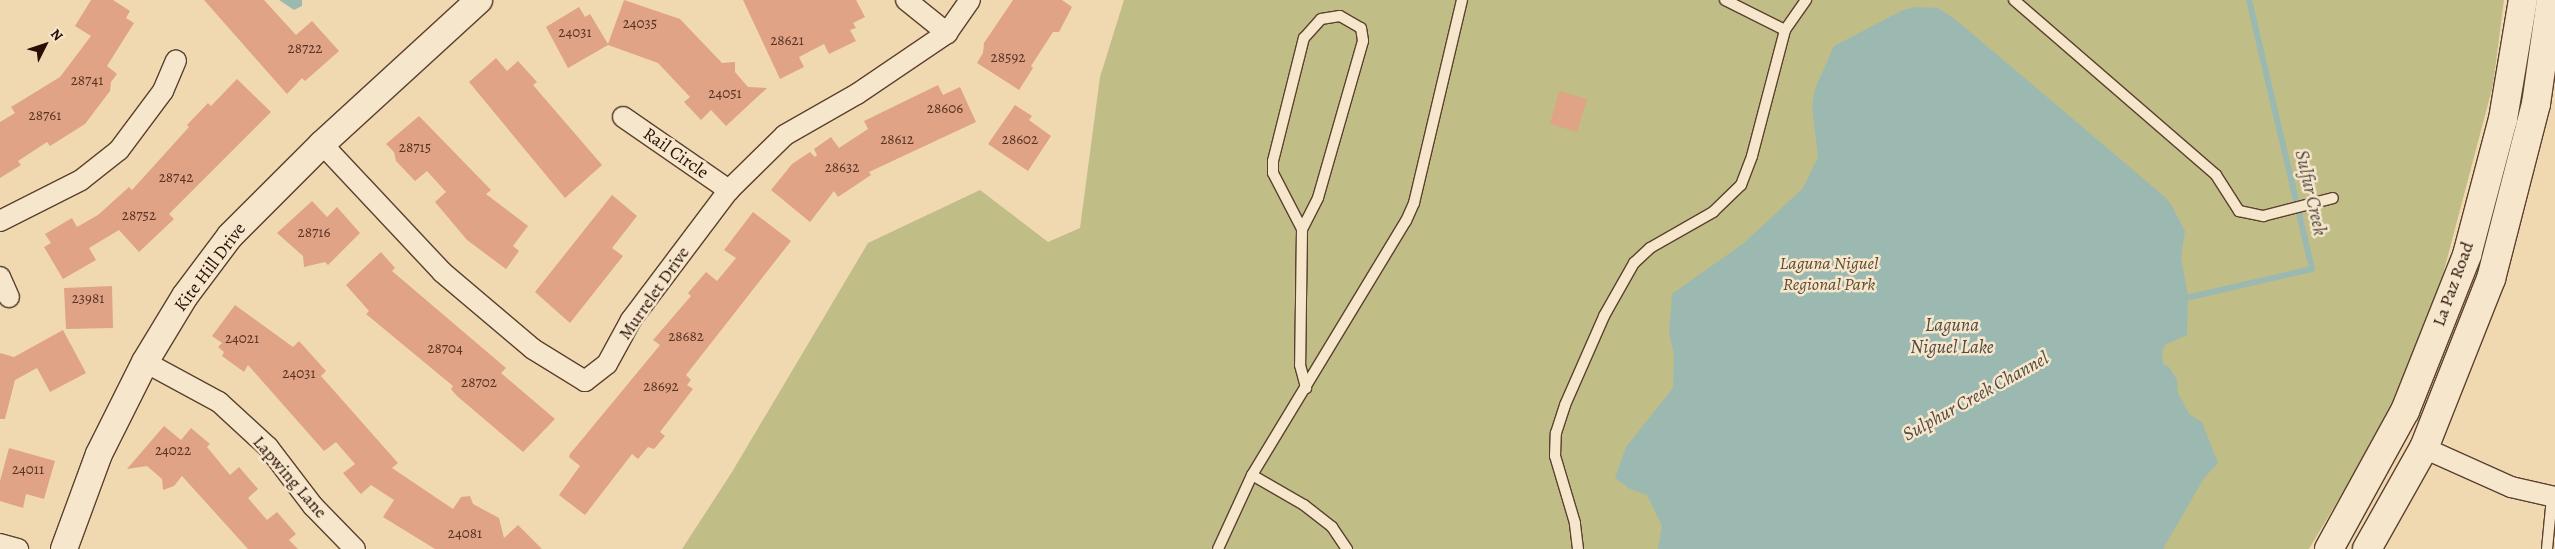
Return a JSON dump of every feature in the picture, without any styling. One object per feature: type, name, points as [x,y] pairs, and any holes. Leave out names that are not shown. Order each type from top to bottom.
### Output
[{"type":"main road","name":"La Paz Road","points":[[2329,549],[2404,411],[2467,254],[2503,119],[2523,0]]},
{"type":"main road","name":"La Paz Road","points":[[2367,549],[2424,448],[2491,279],[2536,104],[2551,0]]},
{"type":"main road","points":[[2346,549],[2402,460],[2424,448],[2419,424],[2476,278],[2467,254]]},
{"type":"street","name":"Kite Hill Drive","points":[[64,549],[98,454],[145,362],[185,296],[230,236],[322,144],[479,0]]},
{"type":"street","points":[[906,0],[947,33]]},
{"type":"street","name":"Murrelet Drive","points":[[322,144],[442,272],[533,349],[585,381],[607,364],[630,320],[729,190],[785,135],[857,94],[947,33],[970,0]]},
{"type":"street","points":[[0,221],[82,180],[119,150],[163,91],[176,61]]},
{"type":"street","name":"Rail Circle","points":[[623,117],[729,190]]},
{"type":"street","points":[[0,277],[9,297]]},
{"type":"street","name":"Lapwing Lane","points":[[145,362],[219,402],[268,447],[313,506],[355,549]]},
{"type":"street","points":[[2424,448],[2510,487],[2554,497]]},
{"type":"street","points":[[0,544],[18,549]]},
{"type":"lane","points":[[1218,549],[1252,475],[1387,257],[1414,203],[1462,0]]},
{"type":"lane","points":[[1725,0],[1785,30]]},
{"type":"lane","points":[[1578,549],[1575,523],[1555,456],[1556,433],[1565,406],[1604,316],[1634,263],[1650,248],[1713,212],[1741,185],[1752,156],[1785,30],[1806,0]]},
{"type":"lane","points":[[2014,0],[2216,175],[2239,211],[2263,216],[2289,212],[2332,198]]},
{"type":"lane","points":[[1302,229],[1273,174],[1273,161],[1304,38],[1321,18],[1340,16],[1362,28],[1363,41],[1318,198],[1302,229],[1300,364],[1306,388]]},
{"type":"lane","points":[[1252,475],[1304,504],[1332,528],[1347,549]]},
{"type":"lane","points":[[2547,549],[2554,497]]},
{"type":"green space","name":"Laguna Niguel Regional Park","points":[[1124,0],[2504,0],[2493,85],[2442,278],[2387,418],[2309,549],[682,549],[732,472],[868,243],[980,190],[1048,242],[1080,228],[1100,77]]},
{"type":"water","points":[[279,0],[302,0],[302,6],[294,10]]},
{"type":"water","name":"Laguna Niguel Lake","points":[[1916,7],[1938,8],[1956,20],[2165,197],[2172,206],[2185,231],[2181,257],[2188,296],[2187,335],[2165,345],[2162,352],[2163,364],[2169,367],[2177,380],[2178,393],[2189,414],[2202,422],[2218,463],[2204,478],[2163,549],[1658,549],[1662,526],[1647,495],[1630,489],[1615,478],[1626,447],[1673,388],[1674,355],[1669,332],[1672,294],[1744,243],[1803,188],[1818,157],[1812,106],[1815,89],[1834,46],[1903,10]]},
{"type":"building","points":[[91,0],[113,0],[130,11],[126,18],[134,23],[107,66],[117,74],[111,82],[110,91],[85,124],[50,146],[47,142],[18,161],[21,165],[0,178],[0,122],[15,113],[11,107],[60,77],[91,36],[75,26]]},
{"type":"building","points":[[204,0],[264,0],[296,35],[312,21],[339,51],[305,81],[302,78],[287,94]]},
{"type":"building","points":[[624,0],[680,19],[722,63],[735,62],[735,72],[748,87],[767,88],[726,126],[711,110],[701,120],[684,102],[690,97],[658,63],[608,45],[568,68],[546,27],[579,7],[585,17],[590,14],[608,44]]},
{"type":"building","points":[[743,0],[856,0],[865,17],[853,23],[856,28],[850,30],[856,41],[829,54],[824,44],[799,57],[804,67],[780,79]]},
{"type":"building","points":[[1013,0],[1062,0],[1072,7],[1059,32],[1053,32],[1031,66],[1033,68],[1019,90],[977,63],[983,53],[984,43]]},
{"type":"building","points":[[496,58],[507,71],[518,61],[537,82],[533,85],[602,165],[565,198],[469,82]]},
{"type":"building","points":[[237,79],[271,112],[169,214],[174,219],[139,252],[119,230],[89,248],[96,260],[63,279],[44,247],[51,243],[45,234],[72,218],[77,227],[98,215],[129,187],[132,190],[189,127],[187,125],[208,103],[211,106]]},
{"type":"building","points":[[938,85],[943,95],[960,87],[976,122],[869,172],[871,175],[838,197],[834,191],[810,222],[771,190],[792,164],[810,152],[815,157],[817,155],[814,149],[831,137],[839,148],[868,129],[864,121]]},
{"type":"building","points":[[1559,91],[1587,99],[1577,132],[1550,124]]},
{"type":"building","points":[[1015,105],[1032,116],[1029,120],[1051,136],[1028,171],[988,144]]},
{"type":"building","points":[[419,116],[491,190],[486,194],[528,226],[513,246],[519,251],[506,269],[467,240],[435,202],[446,192],[427,171],[415,181],[396,161],[394,152],[386,144]]},
{"type":"building","points":[[612,195],[637,216],[612,248],[623,256],[570,323],[535,292]]},
{"type":"building","points":[[312,201],[327,217],[337,207],[360,233],[328,265],[325,262],[304,267],[303,256],[277,233]]},
{"type":"building","points":[[753,212],[791,241],[686,375],[691,380],[687,385],[693,389],[660,432],[665,436],[654,449],[648,447],[638,459],[632,454],[585,515],[559,495],[580,466],[569,457],[570,454],[660,345],[653,340],[691,296],[688,293],[706,272],[717,281],[736,258],[724,250]]},
{"type":"building","points":[[381,252],[395,268],[392,271],[506,368],[501,373],[555,419],[523,452],[457,396],[451,389],[453,386],[366,314],[369,311],[346,285]]},
{"type":"building","points":[[112,286],[113,328],[66,329],[64,288]]},
{"type":"building","points":[[235,305],[293,347],[299,341],[326,371],[321,376],[398,463],[392,468],[453,509],[461,497],[470,496],[473,504],[499,518],[504,538],[518,525],[542,549],[435,549],[383,517],[394,500],[371,485],[361,494],[343,473],[355,464],[336,442],[324,451],[248,365],[244,372],[222,356],[224,352],[218,347],[222,343],[212,336]]},
{"type":"building","points":[[63,330],[86,373],[50,392],[37,368],[15,380],[5,419],[0,419],[0,353],[14,357]]},
{"type":"building","points":[[164,426],[181,440],[191,428],[210,444],[207,447],[230,475],[239,467],[258,489],[248,498],[267,520],[277,512],[296,534],[289,540],[298,549],[248,549],[182,476],[174,486],[163,490],[162,479],[147,466],[127,469]]},
{"type":"building","points":[[9,448],[55,461],[44,499],[26,494],[23,508],[0,501],[0,481]]},
{"type":"waterway","name":"Sulfur Creek","points":[[2182,299],[2312,269],[2249,0]]},
{"type":"water label","name":"Sulphur Creek Channel","points":[[1976,397]]}]
